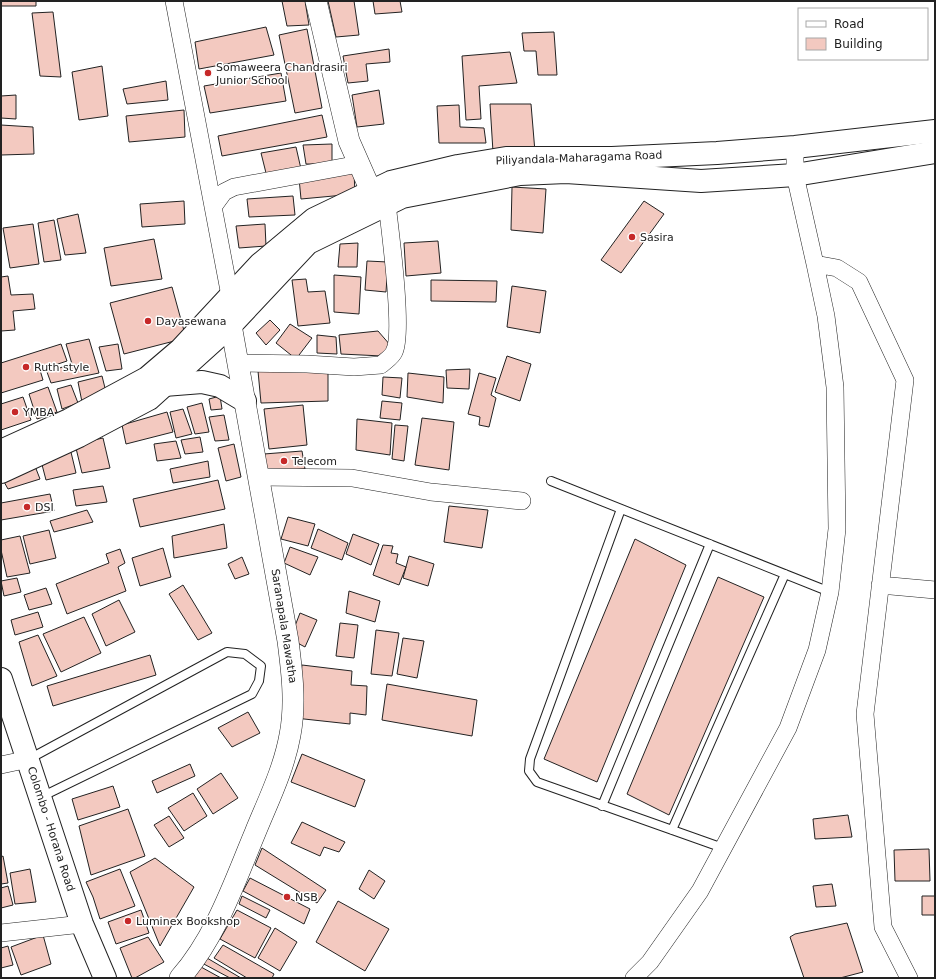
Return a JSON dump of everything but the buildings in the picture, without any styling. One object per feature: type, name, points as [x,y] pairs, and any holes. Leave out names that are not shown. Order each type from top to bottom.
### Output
[{"type":"main road","name":"Piliyandala-Maharagama Road","points":[[1,472],[78,436],[149,399],[231,325],[308,243],[379,198],[391,182],[458,166],[506,158],[612,158],[716,153],[795,147],[935,131]]},
{"type":"main road","name":"Piliyandala-Maharagama Road","points":[[1,451],[69,420],[147,378],[180,349],[260,264],[314,219],[379,198],[402,197],[520,174],[566,172],[701,181],[795,175],[935,152]]},
{"type":"main road","points":[[164,385],[202,382],[220,386],[245,401]]},
{"type":"main road","name":"Colombo - Horana Road","points":[[1,680],[16,729],[29,759],[82,924],[105,978]]},
{"type":"street","points":[[174,1],[230,296]]},
{"type":"street","points":[[238,363],[307,364],[354,367],[382,365],[394,352],[397,334],[394,268],[379,198],[359,164],[349,141],[316,1]]},
{"type":"street","points":[[634,978],[650,962],[700,891],[788,728],[817,650],[830,592],[837,529],[835,387],[826,316],[795,175],[795,147]]},
{"type":"street","points":[[213,207],[224,192],[234,187],[359,164]]},
{"type":"street","points":[[815,264],[837,268],[859,282],[905,380],[865,714],[883,927],[909,978]]},
{"type":"street","name":"Saranapala Mawatha","points":[[180,978],[196,960],[227,902],[276,782],[290,735],[293,684],[288,641],[231,325],[230,296]]},
{"type":"street","points":[[259,477],[352,478],[431,492],[522,501]]},
{"type":"street","points":[[880,585],[935,590]]},
{"type":"street","points":[[1,766],[29,759]]},
{"type":"street","points":[[1,933],[82,924]]},
{"type":"lane","points":[[551,481],[830,592]]},
{"type":"lane","points":[[621,509],[530,759],[529,771],[536,782],[722,848]]},
{"type":"lane","points":[[602,806],[710,544]]},
{"type":"lane","points":[[672,830],[784,574]]},
{"type":"lane","points":[[29,759],[227,652],[245,654],[260,666],[259,681],[252,694],[41,797]]},
{"type":"place","name":"Somaweera Chandrasiri Junior School","points":[[208,73]]},
{"type":"place","name":"Sasira","points":[[632,237]]},
{"type":"place","name":"Dayasewana","points":[[148,321]]},
{"type":"place","name":"Ruth style","points":[[26,367]]},
{"type":"place","name":"YMBA","points":[[15,412]]},
{"type":"place","name":"Telecom","points":[[284,461]]},
{"type":"place","name":"DSI","points":[[27,507]]},
{"type":"place","name":"NSB","points":[[287,897]]},
{"type":"place","name":"Luminex Bookshop","points":[[128,921]]}]
